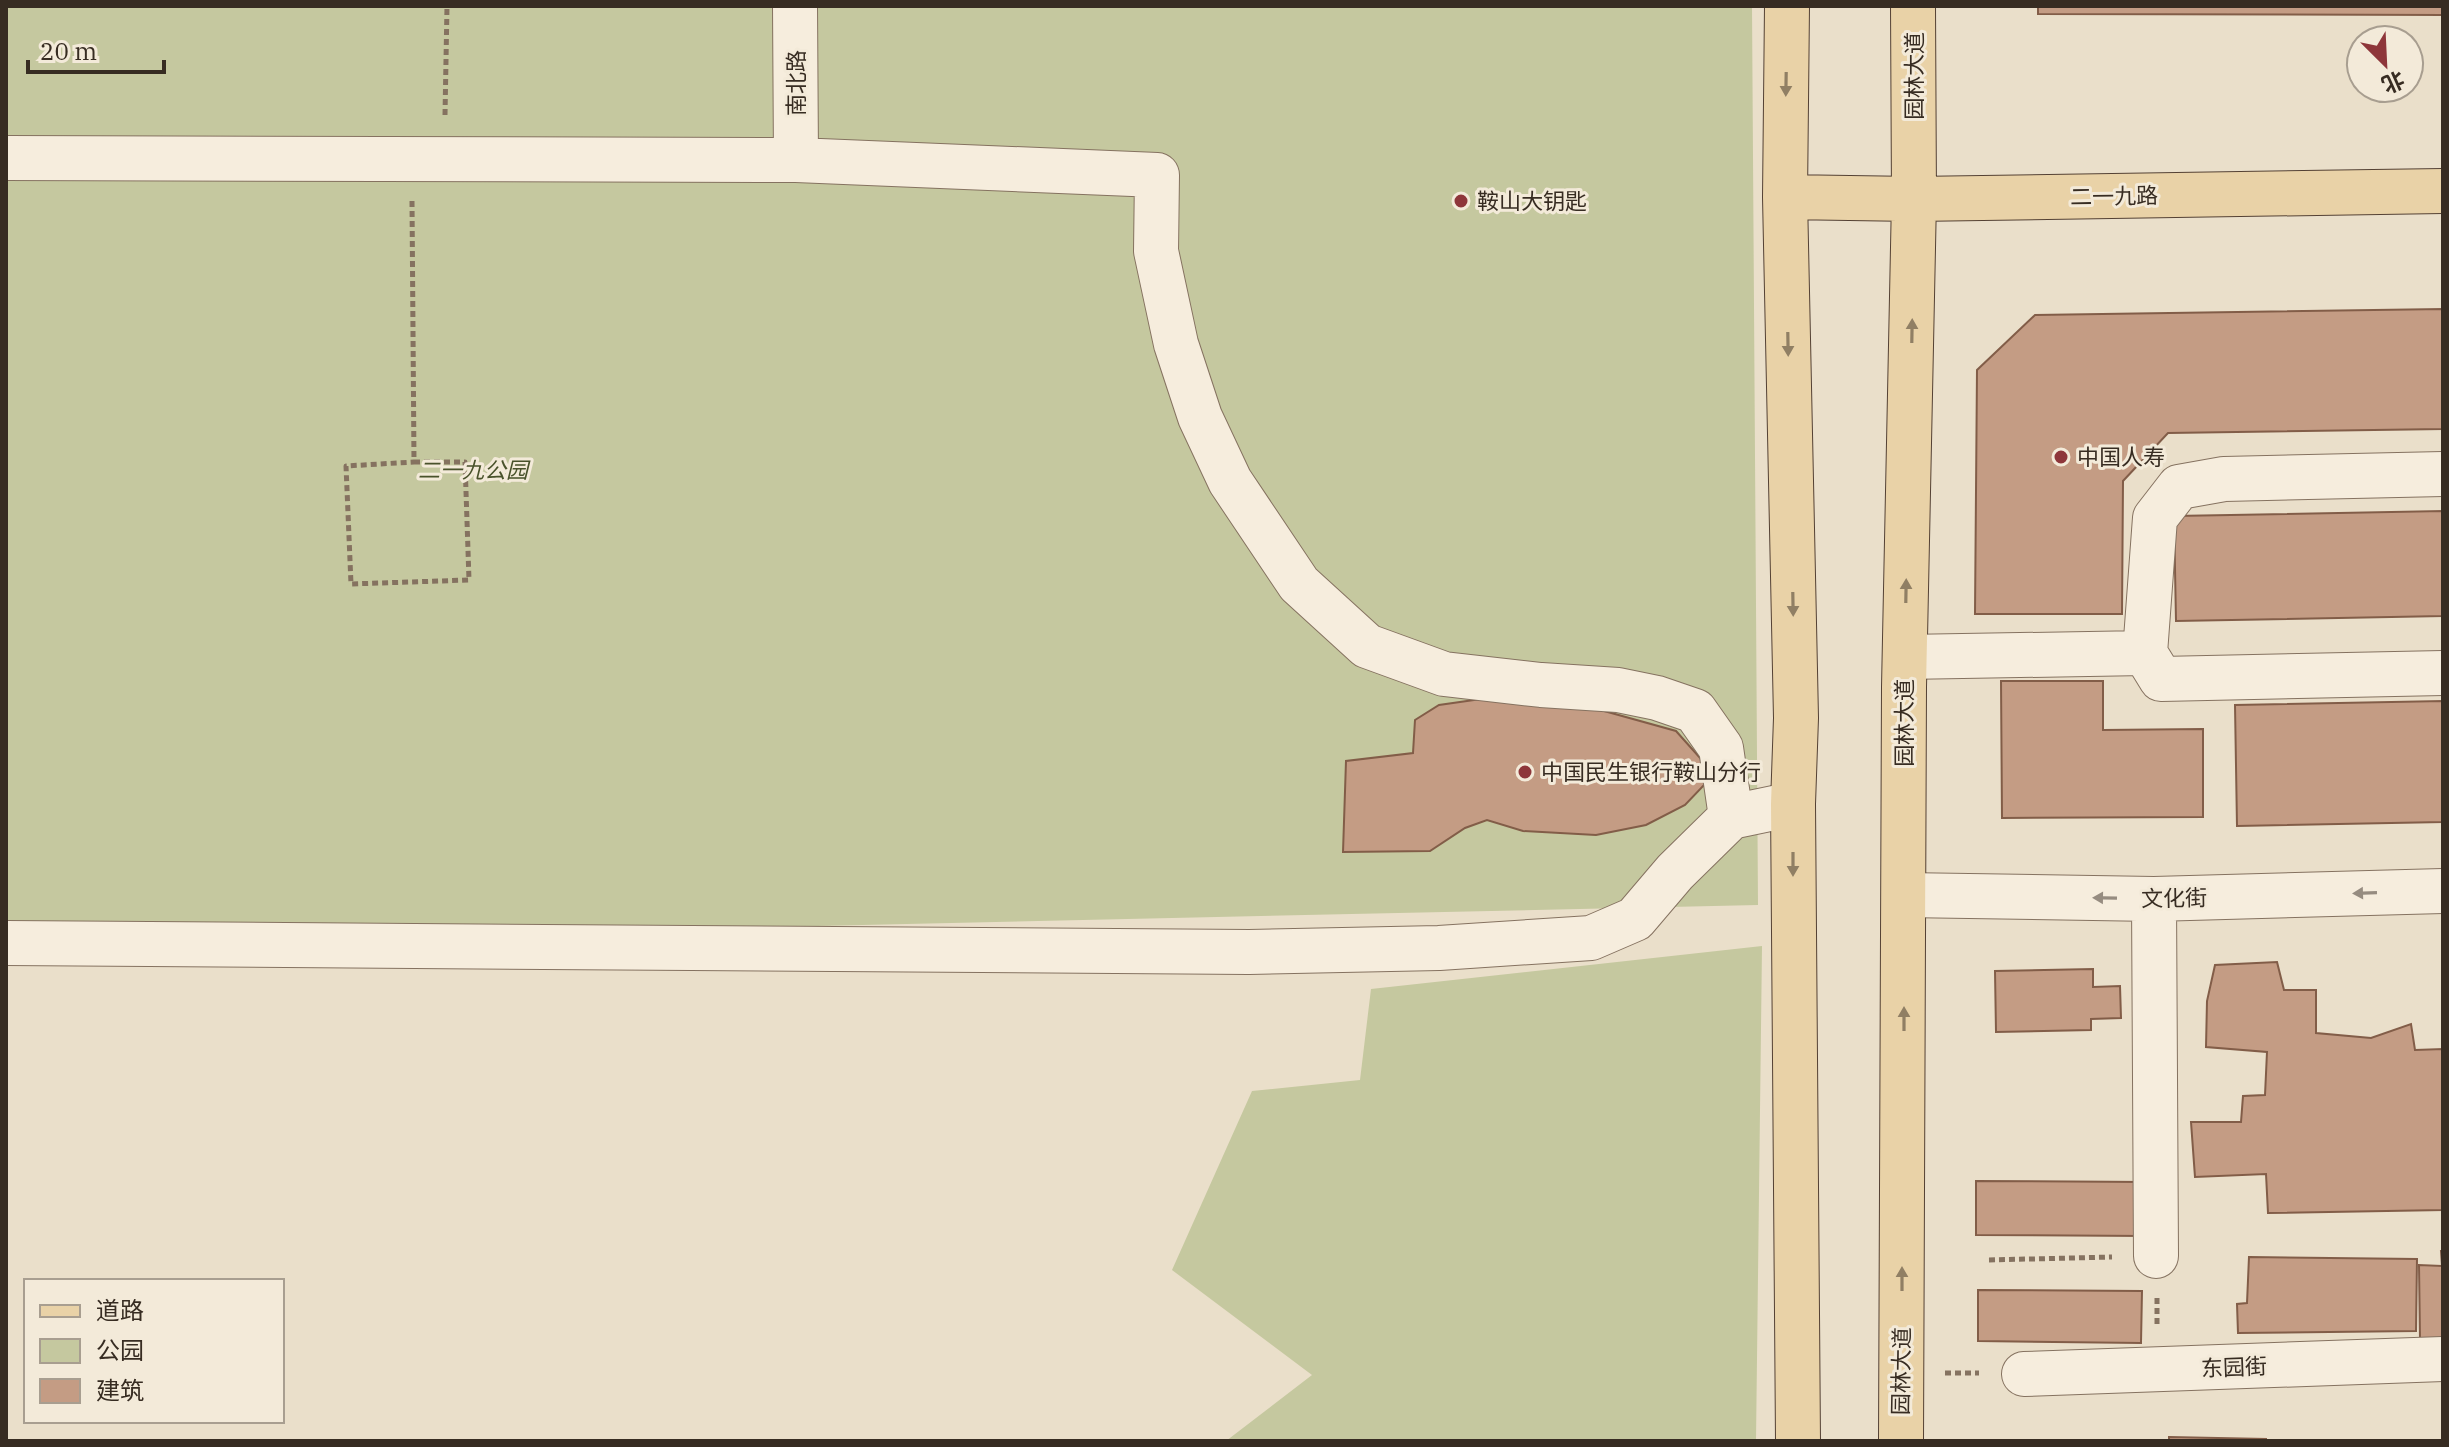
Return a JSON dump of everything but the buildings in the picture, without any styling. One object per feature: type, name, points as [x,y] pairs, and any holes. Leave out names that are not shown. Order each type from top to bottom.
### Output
[{"type":"main road","points":[[1787,6],[1785,197],[1796,718],[1793,804],[1798,1441]]},
{"type":"main road","name":"园林大道","points":[[1901,1441],[1905,657],[1914,199],[1913,6]]},
{"type":"main road","name":"二一九路","points":[[1785,197],[1914,199],[2443,191]]},
{"type":"street","name":"南北路","points":[[795,6],[796,160]]},
{"type":"street","points":[[6,158],[796,160],[1157,175],[1156,251],[1176,344],[1200,417],[1230,481],[1299,584],[1367,646],[1444,674],[1618,690],[1657,698],[1695,711],[1721,748],[1731,817]]},
{"type":"street","points":[[2443,474],[2224,479],[2179,487],[2155,518],[2145,653],[2161,679],[2443,673]]},
{"type":"street","points":[[1905,657],[2145,653]]},
{"type":"street","points":[[6,943],[1249,952],[1439,948],[1591,938],[1635,919],[1675,872],[1731,817],[1793,804]]},
{"type":"street","name":"文化街","points":[[1904,895],[2154,899],[2443,891]]},
{"type":"street","points":[[2154,899],[2156,1256]]},
{"type":"street","name":"东园街","points":[[2024,1374],[2443,1359]]},
{"type":"path","points":[[414,462],[428,160],[447,6]]},
{"type":"path","points":[[414,462],[465,462],[469,580],[351,584],[346,466],[414,462]]},
{"type":"path","points":[[1989,1260],[2156,1256],[2158,1369]]},
{"type":"path","points":[[1902,1372],[2024,1374]]},
{"type":"green space","name":"二一九公园","points":[[6,6],[1752,6],[1758,905],[6,944]]},
{"type":"green space","points":[[1762,946],[1756,1441],[1226,1441],[1312,1375],[1172,1270],[1252,1091],[1360,1080],[1371,989]]},
{"type":"place","name":"鞍山大钥匙","points":[[1461,201]]},
{"type":"place","name":"中国人寿","points":[[2061,457]]},
{"type":"place","name":"中国民生银行鞍山分行","points":[[1525,772]]}]
